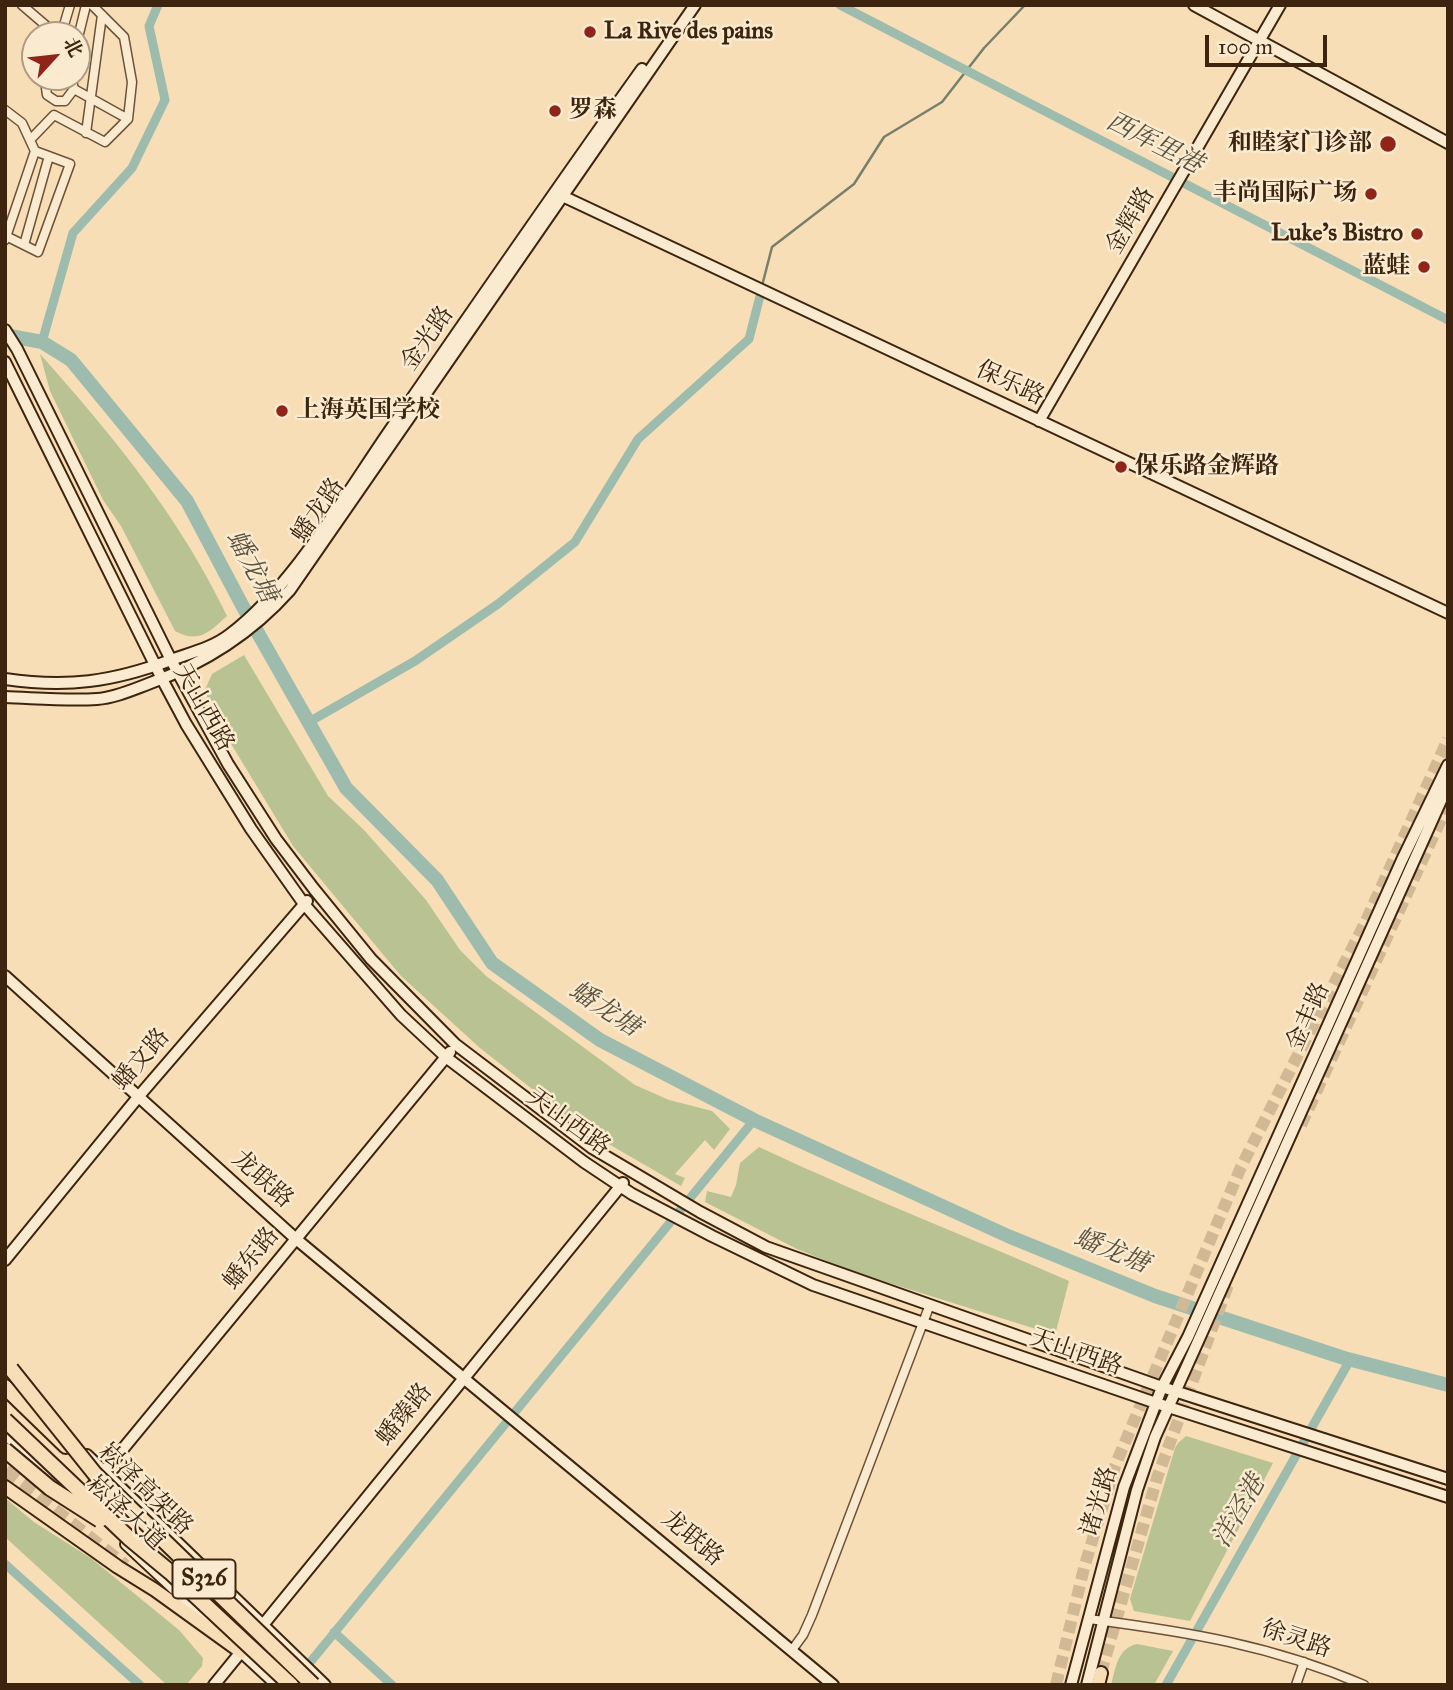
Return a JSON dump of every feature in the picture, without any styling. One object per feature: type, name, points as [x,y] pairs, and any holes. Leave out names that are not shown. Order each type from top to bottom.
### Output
[{"type":"highway","points":[[5,1364],[100,1473]]},
{"type":"highway","name":"崧泽高架路","points":[[5,1387],[100,1473],[313,1685]]},
{"type":"highway","name":"崧泽高架路","points":[[5,1420],[129,1538],[170,1572],[291,1685]]},
{"type":"highway","points":[[5,1450],[50,1488],[129,1538]]},
{"type":"main road","points":[[558,193],[688,5]]},
{"type":"main road","points":[[558,193],[695,5]]},
{"type":"main road","points":[[1194,5],[1448,143]]},
{"type":"main road","name":"金辉路","points":[[1039,421],[1280,5]]},
{"type":"main road","name":"保乐路","points":[[558,193],[1448,613]]},
{"type":"main road","name":"蟠龙路","points":[[5,697],[98,699],[125,693],[178,672],[228,640],[273,601],[290,590],[558,193]]},
{"type":"main road","name":"天山西路","points":[[5,330],[17,349],[171,660],[228,764],[276,839],[371,960],[455,1044],[592,1148],[669,1195],[766,1247],[929,1307],[1162,1387],[1448,1479]]},
{"type":"main road","name":"天山西路","points":[[5,362],[162,679],[186,724],[251,829],[304,904],[401,1015],[447,1058],[620,1186],[691,1225],[813,1284],[1156,1403],[1448,1497]]},
{"type":"main road","points":[[5,679],[80,684],[156,667],[228,640]]},
{"type":"main road","name":"金丰路","points":[[1215,1290],[1402,860],[1448,765]]},
{"type":"main road","points":[[1087,1685],[1137,1490],[1155,1437],[1200,1340],[1215,1290],[1448,785]]},
{"type":"main road","name":"蟠文路","points":[[5,1260],[314,889]]},
{"type":"main road","name":"龙联路","points":[[5,976],[296,1239],[833,1685]]},
{"type":"main road","name":"蟠东路","points":[[80,1501],[100,1473],[447,1058],[455,1044]]},
{"type":"main road","name":"蟠臻路","points":[[214,1685],[631,1172]]},
{"type":"main road","name":"诸光路","points":[[1071,1685],[1124,1488],[1162,1387],[1215,1290]]},
{"type":"main road","name":"崧泽大道","points":[[5,1374],[100,1473],[325,1685]]},
{"type":"main road","name":"崧泽大道","points":[[5,1434],[276,1685]]},
{"type":"main road","points":[[5,1487],[241,1652]]},
{"type":"street","points":[[22,5],[42,21]]},
{"type":"street","points":[[54,115],[105,142],[128,119],[132,82],[124,37],[92,5]]},
{"type":"street","points":[[86,133],[102,15]]},
{"type":"street","points":[[46,91],[47,95],[56,101],[65,101],[72,91]]},
{"type":"street","points":[[78,91],[128,119]]},
{"type":"street","points":[[30,140],[54,115],[56,101]]},
{"type":"street","points":[[5,110],[22,123],[35,151],[7,238],[38,252],[69,164],[35,151]]},
{"type":"street","points":[[23,245],[49,156]]},
{"type":"street","points":[[792,1650],[803,1635],[816,1603],[929,1307]]},
{"type":"street","name":"徐灵路","points":[[1089,1619],[1216,1637],[1272,1651],[1364,1685]]},
{"type":"street","points":[[1296,1685],[1304,1662]]},
{"type":"green space","points":[[40,354],[119,447],[188,544],[227,616],[209,631],[191,636],[175,631],[121,526],[103,500],[50,391]]},
{"type":"green space","points":[[244,655],[328,796],[364,830],[426,900],[460,950],[486,976],[635,1085],[669,1100],[712,1111],[730,1129],[714,1150],[705,1140],[675,1174],[685,1178],[681,1186],[583,1129],[480,1048],[401,976],[293,846],[213,714],[205,690],[212,674]]},
{"type":"green space","points":[[759,1147],[1069,1281],[1055,1335],[851,1271],[797,1249],[705,1202],[707,1191],[731,1197],[740,1163]]},
{"type":"green space","points":[[1186,1436],[1273,1463],[1190,1621],[1134,1611],[1130,1599],[1175,1448]]},
{"type":"green space","points":[[5,1498],[34,1522],[92,1559],[179,1630],[203,1658],[202,1666],[186,1685],[167,1685],[5,1537]]},
{"type":"green space","points":[[1137,1644],[1173,1651],[1154,1685],[1111,1685],[1121,1654]]},
{"type":"waterway","points":[[42,342],[73,233],[132,168],[165,100],[149,26],[158,5]]},
{"type":"waterway","name":"西厍里港","points":[[840,5],[1448,320]]},
{"type":"waterway","points":[[763,282],[772,247],[854,184],[884,137],[942,102],[984,48],[1025,5]]},
{"type":"waterway","points":[[309,722],[415,661],[498,604],[575,542],[638,439],[749,339],[760,296]]},
{"type":"waterway","name":"蟠龙塘","points":[[5,335],[42,342],[71,360],[187,501],[242,605],[346,788],[437,880],[492,963],[600,1040],[754,1120],[1008,1236],[1155,1296],[1344,1358],[1448,1385]]},
{"type":"waterway","points":[[303,1671],[754,1120]]},
{"type":"waterway","name":"洋泾港","points":[[1166,1685],[1350,1360]]},
{"type":"waterway","points":[[5,1564],[140,1685]]},
{"type":"waterway","points":[[334,1632],[392,1685]]},
{"type":"tunnel","points":[[1056,1685],[1084,1568],[1115,1466],[1241,1167],[1366,921],[1448,739]]},
{"type":"tunnel","points":[[1301,1125],[1448,804]]},
{"type":"tunnel","points":[[1101,1673],[1157,1478],[1228,1285]]},
{"type":"tunnel","points":[[5,1471],[125,1566]]},
{"type":"place","name":"La Rive des pains","points":[[590,32]]},
{"type":"place","name":"罗森","points":[[555,111]]},
{"type":"place","name":"和睦家门诊部","points":[[1388,144]]},
{"type":"place","name":"丰尚国际广场","points":[[1371,194]]},
{"type":"place","name":"Luke's Bistro","points":[[1417,234]]},
{"type":"place","name":"蓝蛙","points":[[1424,267]]},
{"type":"place","name":"上海英国学校","points":[[282,411]]},
{"type":"place","name":"保乐路金辉路","points":[[1121,467]]}]
